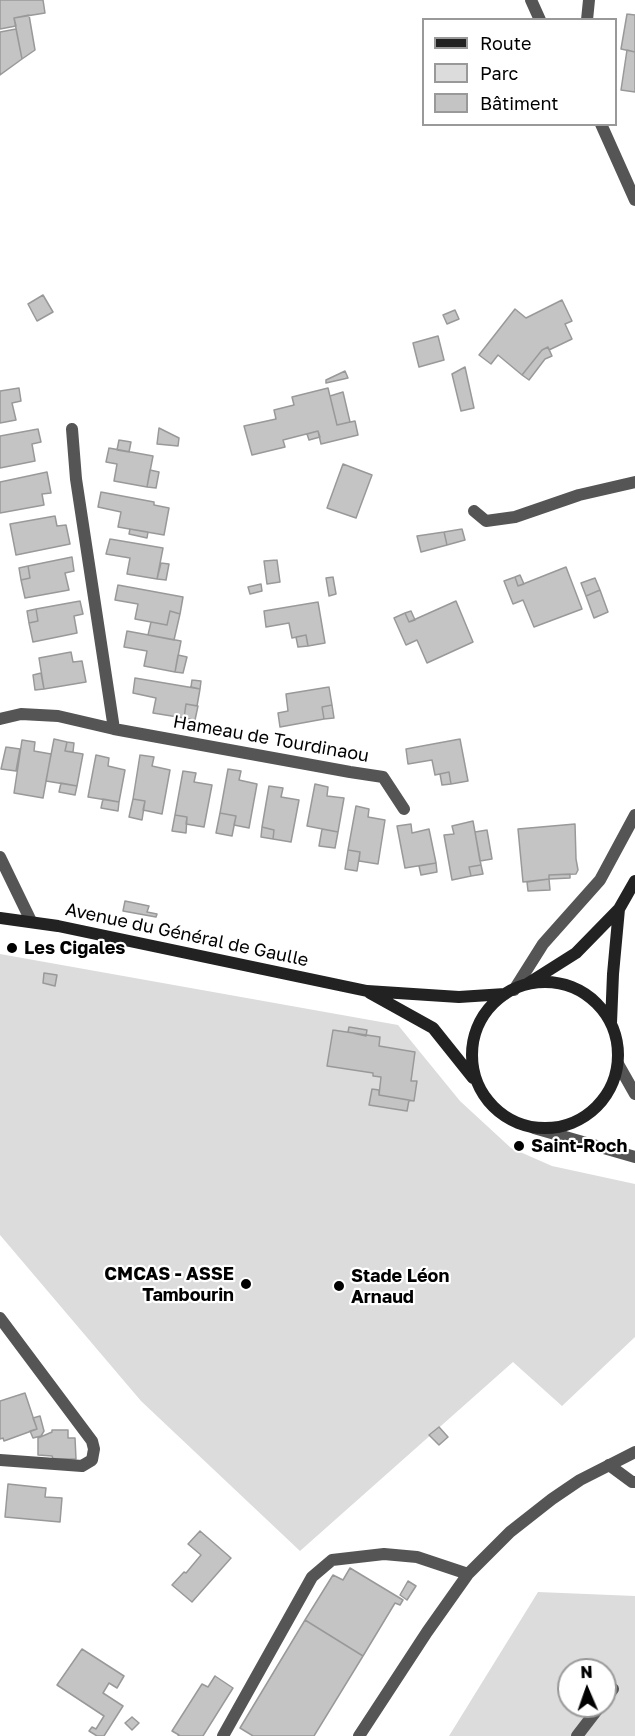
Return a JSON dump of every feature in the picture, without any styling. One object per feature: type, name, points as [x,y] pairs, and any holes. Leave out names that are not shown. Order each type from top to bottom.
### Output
[{"type":"main road","points":[[620,909],[613,974],[611,1023],[617,1043],[618,1064],[609,1092],[590,1113],[563,1126],[534,1128],[515,1122],[498,1112],[485,1098],[476,1080],[471,1056],[475,1032],[487,1010],[509,992],[576,953],[620,909],[635,881]]},
{"type":"main road","name":"Avenue du Général de Gaulle","points":[[0,918],[31,921],[367,991],[459,997],[509,992]]},
{"type":"main road","points":[[526,984],[560,983],[590,997],[611,1023]]},
{"type":"main road","name":"Avenue du Général de Gaulle","points":[[367,991],[433,1028],[476,1080]]},
{"type":"street","points":[[531,0],[539,18]]},
{"type":"street","points":[[587,18],[589,0]]},
{"type":"street","points":[[602,126],[635,200]]},
{"type":"street","points":[[72,429],[76,479],[114,729]]},
{"type":"street","points":[[474,511],[486,521],[514,517],[579,495],[635,482]]},
{"type":"street","name":"Hameau de Tourdinaou","points":[[0,718],[21,714],[58,716],[114,729],[383,777],[404,809]]},
{"type":"street","points":[[509,992],[543,944],[600,880],[635,815]]},
{"type":"street","points":[[0,857],[31,921]]},
{"type":"street","points":[[618,1064],[635,1094]]},
{"type":"street","points":[[534,1128],[635,1157]]},
{"type":"street","points":[[0,1318],[92,1441],[94,1449],[92,1460],[82,1466],[0,1460]]},
{"type":"street","points":[[359,1736],[468,1574],[510,1532],[552,1499],[580,1480],[635,1452]]},
{"type":"street","points":[[609,1465],[635,1482]]},
{"type":"street","points":[[223,1736],[312,1577],[332,1560],[384,1554],[417,1557],[468,1574]]},
{"type":"street","points":[[577,1736],[591,1718]]},
{"type":"green space","name":"Stade Léon Arnaud","points":[[0,954],[398,1025],[460,1101],[511,1148],[552,1166],[635,1184],[635,1337],[562,1406],[513,1362],[300,1551],[141,1401],[0,1235]]},
{"type":"green space","points":[[538,1592],[635,1596],[635,1736],[449,1736]]},
{"type":"building","points":[[0,0],[43,0],[45,13],[14,18],[16,26],[0,29]]},
{"type":"building","points":[[627,14],[635,15],[635,52],[621,49]]},
{"type":"building","points":[[29,15],[35,50],[22,59],[14,18]]},
{"type":"building","points":[[16,29],[22,59],[0,75],[0,32]]},
{"type":"building","points":[[627,50],[635,52],[635,92],[621,90]]},
{"type":"building","points":[[43,295],[53,312],[37,321],[28,304]]},
{"type":"building","points":[[562,300],[572,321],[565,324],[572,339],[549,350],[548,347],[542,350],[522,375],[498,355],[491,364],[479,355],[515,309],[526,318]]},
{"type":"building","points":[[455,310],[459,319],[447,324],[443,315]]},
{"type":"building","points":[[438,336],[444,360],[419,367],[413,343]]},
{"type":"building","points":[[548,347],[552,356],[545,359],[529,380],[522,375],[542,350]]},
{"type":"building","points":[[465,367],[474,408],[461,411],[452,374]]},
{"type":"building","points":[[345,371],[348,378],[326,383],[326,380]]},
{"type":"building","points":[[19,388],[21,401],[12,403],[16,420],[0,423],[0,391]]},
{"type":"building","points":[[328,388],[337,425],[355,421],[358,435],[321,444],[318,431],[283,440],[285,447],[252,455],[244,426],[276,419],[274,410],[294,405],[292,397]]},
{"type":"building","points":[[343,392],[350,422],[337,425],[330,396]]},
{"type":"building","points":[[159,428],[179,438],[178,446],[157,444]]},
{"type":"building","points":[[38,429],[41,442],[32,444],[35,461],[0,468],[0,436]]},
{"type":"building","points":[[318,431],[320,437],[309,440],[307,434]]},
{"type":"building","points":[[119,440],[131,442],[129,452],[117,450]]},
{"type":"building","points":[[109,448],[153,456],[147,487],[114,481],[117,464],[106,462]]},
{"type":"building","points":[[343,464],[372,475],[356,518],[327,508]]},
{"type":"building","points":[[150,470],[159,472],[156,488],[147,487]]},
{"type":"building","points":[[47,472],[51,493],[42,494],[44,505],[0,513],[0,482]]},
{"type":"building","points":[[101,492],[154,502],[154,505],[169,508],[164,535],[118,527],[121,512],[98,507]]},
{"type":"building","points":[[55,516],[57,526],[66,525],[70,544],[16,555],[10,524]]},
{"type":"building","points":[[130,529],[148,532],[147,538],[129,534]]},
{"type":"building","points":[[462,529],[465,540],[447,545],[444,532]]},
{"type":"building","points":[[444,532],[447,545],[421,552],[417,536]]},
{"type":"building","points":[[110,539],[163,548],[157,579],[127,574],[130,558],[106,554]]},
{"type":"building","points":[[72,557],[74,571],[65,573],[69,590],[25,598],[21,580],[30,578],[28,566]]},
{"type":"building","points":[[277,560],[280,582],[267,584],[264,561]]},
{"type":"building","points":[[161,563],[169,564],[166,580],[157,579]]},
{"type":"building","points":[[28,566],[30,578],[21,580],[19,568]]},
{"type":"building","points":[[566,567],[582,609],[534,627],[523,600],[513,604],[504,581],[515,577],[518,586]]},
{"type":"building","points":[[520,575],[524,584],[518,586],[515,577]]},
{"type":"building","points":[[333,577],[336,594],[329,596],[326,578]]},
{"type":"building","points":[[595,578],[600,590],[586,596],[581,583]]},
{"type":"building","points":[[261,584],[262,591],[250,594],[248,587]]},
{"type":"building","points":[[118,585],[183,597],[180,614],[170,611],[167,625],[135,619],[138,604],[115,600]]},
{"type":"building","points":[[600,590],[608,612],[594,618],[586,596]]},
{"type":"building","points":[[80,601],[83,614],[74,616],[77,633],[33,642],[29,623],[38,621],[36,609]]},
{"type":"building","points":[[456,601],[473,642],[427,663],[417,640],[406,645],[394,618],[405,613],[409,622]]},
{"type":"building","points":[[318,602],[325,643],[308,646],[306,635],[292,638],[289,623],[266,627],[264,611]]},
{"type":"building","points":[[36,609],[38,621],[29,623],[27,611]]},
{"type":"building","points":[[170,611],[180,614],[174,640],[148,635],[151,622],[167,625]]},
{"type":"building","points":[[411,611],[415,620],[409,622],[405,613]]},
{"type":"building","points":[[127,631],[181,641],[175,672],[144,666],[147,651],[124,647]]},
{"type":"building","points":[[306,635],[308,646],[298,647],[296,637]]},
{"type":"building","points":[[71,652],[73,662],[82,661],[86,682],[44,689],[39,658]]},
{"type":"building","points":[[178,655],[187,657],[183,673],[175,672]]},
{"type":"building","points":[[41,673],[44,689],[35,690],[33,675]]},
{"type":"building","points":[[135,678],[200,689],[197,706],[186,704],[184,718],[153,713],[156,698],[133,693]]},
{"type":"building","points":[[192,680],[201,681],[200,689],[191,687]]},
{"type":"building","points":[[329,687],[332,705],[322,707],[324,719],[280,727],[278,713],[288,711],[286,694]]},
{"type":"building","points":[[186,704],[198,706],[195,720],[184,718]]},
{"type":"building","points":[[332,705],[334,718],[324,719],[322,707]]},
{"type":"building","points":[[54,739],[67,742],[65,751],[83,754],[77,786],[46,781]]},
{"type":"building","points":[[460,739],[468,781],[451,784],[449,772],[435,775],[432,760],[408,764],[406,749]]},
{"type":"building","points":[[22,740],[35,742],[34,751],[51,754],[43,798],[14,793]]},
{"type":"building","points":[[67,742],[74,743],[73,752],[65,751]]},
{"type":"building","points":[[6,747],[20,749],[16,771],[1,769]]},
{"type":"building","points":[[96,755],[109,758],[108,766],[125,770],[119,802],[88,797]]},
{"type":"building","points":[[140,755],[154,757],[152,766],[170,770],[162,814],[143,810],[145,801],[133,799]]},
{"type":"building","points":[[228,769],[241,771],[239,780],[257,784],[249,828],[234,825],[236,816],[220,813]]},
{"type":"building","points":[[183,771],[196,773],[194,782],[212,785],[204,827],[186,824],[187,817],[175,815]]},
{"type":"building","points":[[449,772],[451,784],[442,785],[440,774]]},
{"type":"building","points":[[61,783],[77,786],[75,795],[59,792]]},
{"type":"building","points":[[315,784],[328,787],[327,796],[344,798],[338,832],[307,826]]},
{"type":"building","points":[[269,786],[283,788],[281,797],[299,800],[291,842],[273,839],[274,830],[262,827]]},
{"type":"building","points":[[103,799],[119,802],[118,811],[101,808]]},
{"type":"building","points":[[133,799],[145,801],[142,820],[129,817]]},
{"type":"building","points":[[356,806],[369,809],[368,817],[385,820],[378,864],[359,861],[360,852],[348,850]]},
{"type":"building","points":[[220,813],[236,816],[232,836],[216,833]]},
{"type":"building","points":[[175,815],[187,817],[186,833],[172,831]]},
{"type":"building","points":[[473,821],[481,865],[469,867],[471,876],[452,880],[444,835],[454,834],[452,826]]},
{"type":"building","points":[[411,824],[412,833],[429,829],[436,863],[405,868],[397,826]]},
{"type":"building","points":[[575,824],[578,870],[576,874],[549,875],[549,879],[523,882],[518,829]]},
{"type":"building","points":[[262,827],[274,830],[273,839],[261,837]]},
{"type":"building","points":[[322,829],[338,832],[335,848],[319,846]]},
{"type":"building","points":[[487,830],[492,859],[480,861],[475,832]]},
{"type":"building","points":[[348,850],[360,852],[357,871],[345,869]]},
{"type":"building","points":[[436,863],[437,872],[421,875],[419,866]]},
{"type":"building","points":[[481,865],[483,874],[471,876],[469,867]]},
{"type":"building","points":[[570,874],[570,878],[549,879],[549,875]]},
{"type":"building","points":[[549,879],[550,890],[528,891],[527,882]]},
{"type":"building","points":[[125,901],[149,906],[147,912],[157,914],[156,917],[123,911]]},
{"type":"building","points":[[44,973],[57,975],[55,986],[43,983]]},
{"type":"building","points":[[349,1027],[367,1030],[366,1036],[348,1032]]},
{"type":"building","points":[[333,1030],[380,1037],[379,1046],[415,1052],[411,1081],[417,1081],[414,1101],[379,1095],[381,1077],[373,1076],[373,1073],[327,1066]]},
{"type":"building","points":[[372,1089],[379,1090],[379,1095],[409,1100],[407,1111],[369,1105]]},
{"type":"building","points":[[25,1393],[37,1429],[4,1441],[3,1438],[0,1439],[0,1401]]},
{"type":"building","points":[[40,1416],[44,1431],[41,1436],[33,1438],[30,1431],[37,1429],[33,1418]]},
{"type":"building","points":[[439,1427],[448,1437],[439,1445],[429,1435]]},
{"type":"building","points":[[52,1430],[68,1430],[68,1438],[75,1438],[76,1459],[53,1459],[52,1456],[38,1455],[38,1438]]},
{"type":"building","points":[[8,1484],[46,1488],[45,1497],[62,1498],[60,1522],[5,1517]]},
{"type":"building","points":[[200,1531],[231,1558],[192,1602],[172,1585],[201,1555],[188,1544]]},
{"type":"building","points":[[350,1568],[403,1600],[400,1605],[395,1603],[363,1656],[305,1620],[333,1575],[343,1580]]},
{"type":"building","points":[[408,1581],[416,1586],[407,1600],[400,1595]]},
{"type":"building","points":[[305,1620],[363,1656],[314,1736],[253,1736],[240,1728]]},
{"type":"building","points":[[82,1649],[124,1676],[117,1688],[109,1683],[103,1693],[123,1706],[104,1736],[97,1736],[89,1731],[92,1727],[96,1729],[104,1716],[57,1685]]},
{"type":"building","points":[[215,1676],[233,1688],[203,1736],[178,1736],[172,1731],[202,1684],[208,1687]]},
{"type":"building","points":[[132,1717],[139,1723],[132,1730],[125,1723]]},
{"type":"place","name":"Les Cigales","points":[[12,948]]},
{"type":"place","name":"Saint-Roch","points":[[519,1146]]},
{"type":"place","name":"CMCAS - ASSE Tambourin","points":[[246,1284]]},
{"type":"place","name":"Stade Léon Arnaud","points":[[339,1286]]}]
